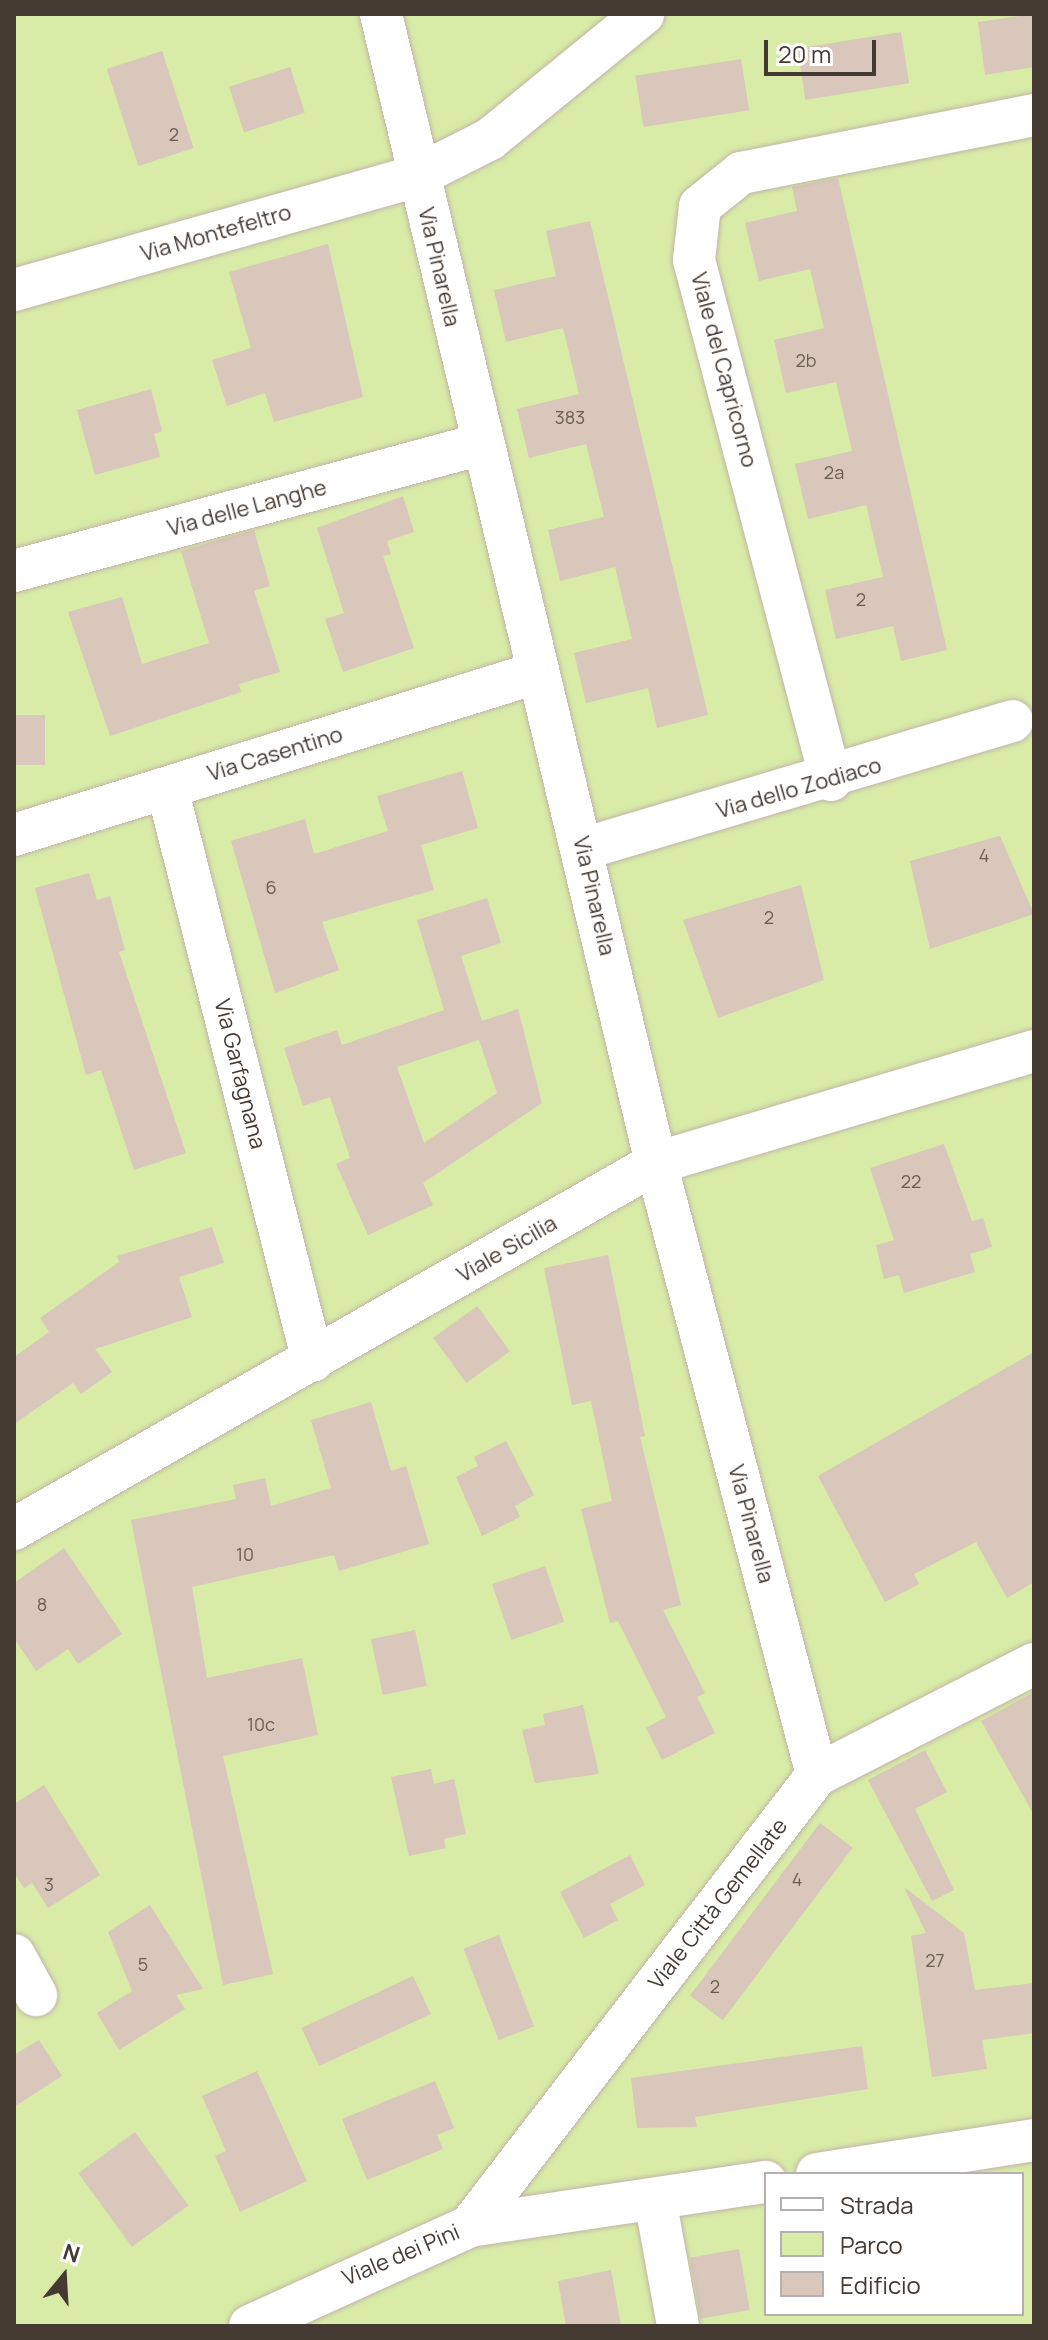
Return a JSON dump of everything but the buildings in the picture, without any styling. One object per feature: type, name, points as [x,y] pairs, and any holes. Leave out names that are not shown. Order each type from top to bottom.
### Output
[{"type":"street","name":"Via Pinarella","points":[[381,14],[480,444],[583,849],[656,1163],[817,1775]]},
{"type":"street","name":"Via Montefeltro","points":[[14,290],[417,176],[490,139],[643,14]]},
{"type":"street","name":"Viale del Capricorno","points":[[831,780],[694,260],[700,206],[741,173],[1034,115]]},
{"type":"street","name":"Via delle Langhe","points":[[14,571],[480,444]]},
{"type":"street","name":"Via Casentino","points":[[14,835],[536,673]]},
{"type":"street","name":"Via dello Zodiaco","points":[[583,849],[831,780],[1012,721]]},
{"type":"street","name":"Via Garfagnana","points":[[167,788],[313,1361]]},
{"type":"street","name":"Viale Sicilia","points":[[14,1529],[656,1163],[1034,1051]]},
{"type":"street","name":"Viale Città Gemellate","points":[[470,2226],[817,1775],[1034,1664]]},
{"type":"street","points":[[14,1955],[36,1995]]},
{"type":"street","points":[[830,2172],[1034,2140]]},
{"type":"street","name":"Viale dei Pini","points":[[250,2326],[470,2226],[764,2182]]},
{"type":"street","points":[[655,2199],[678,2326]]},
{"type":"green space","points":[[14,14],[1034,14],[1034,2326],[14,2326]]}]
